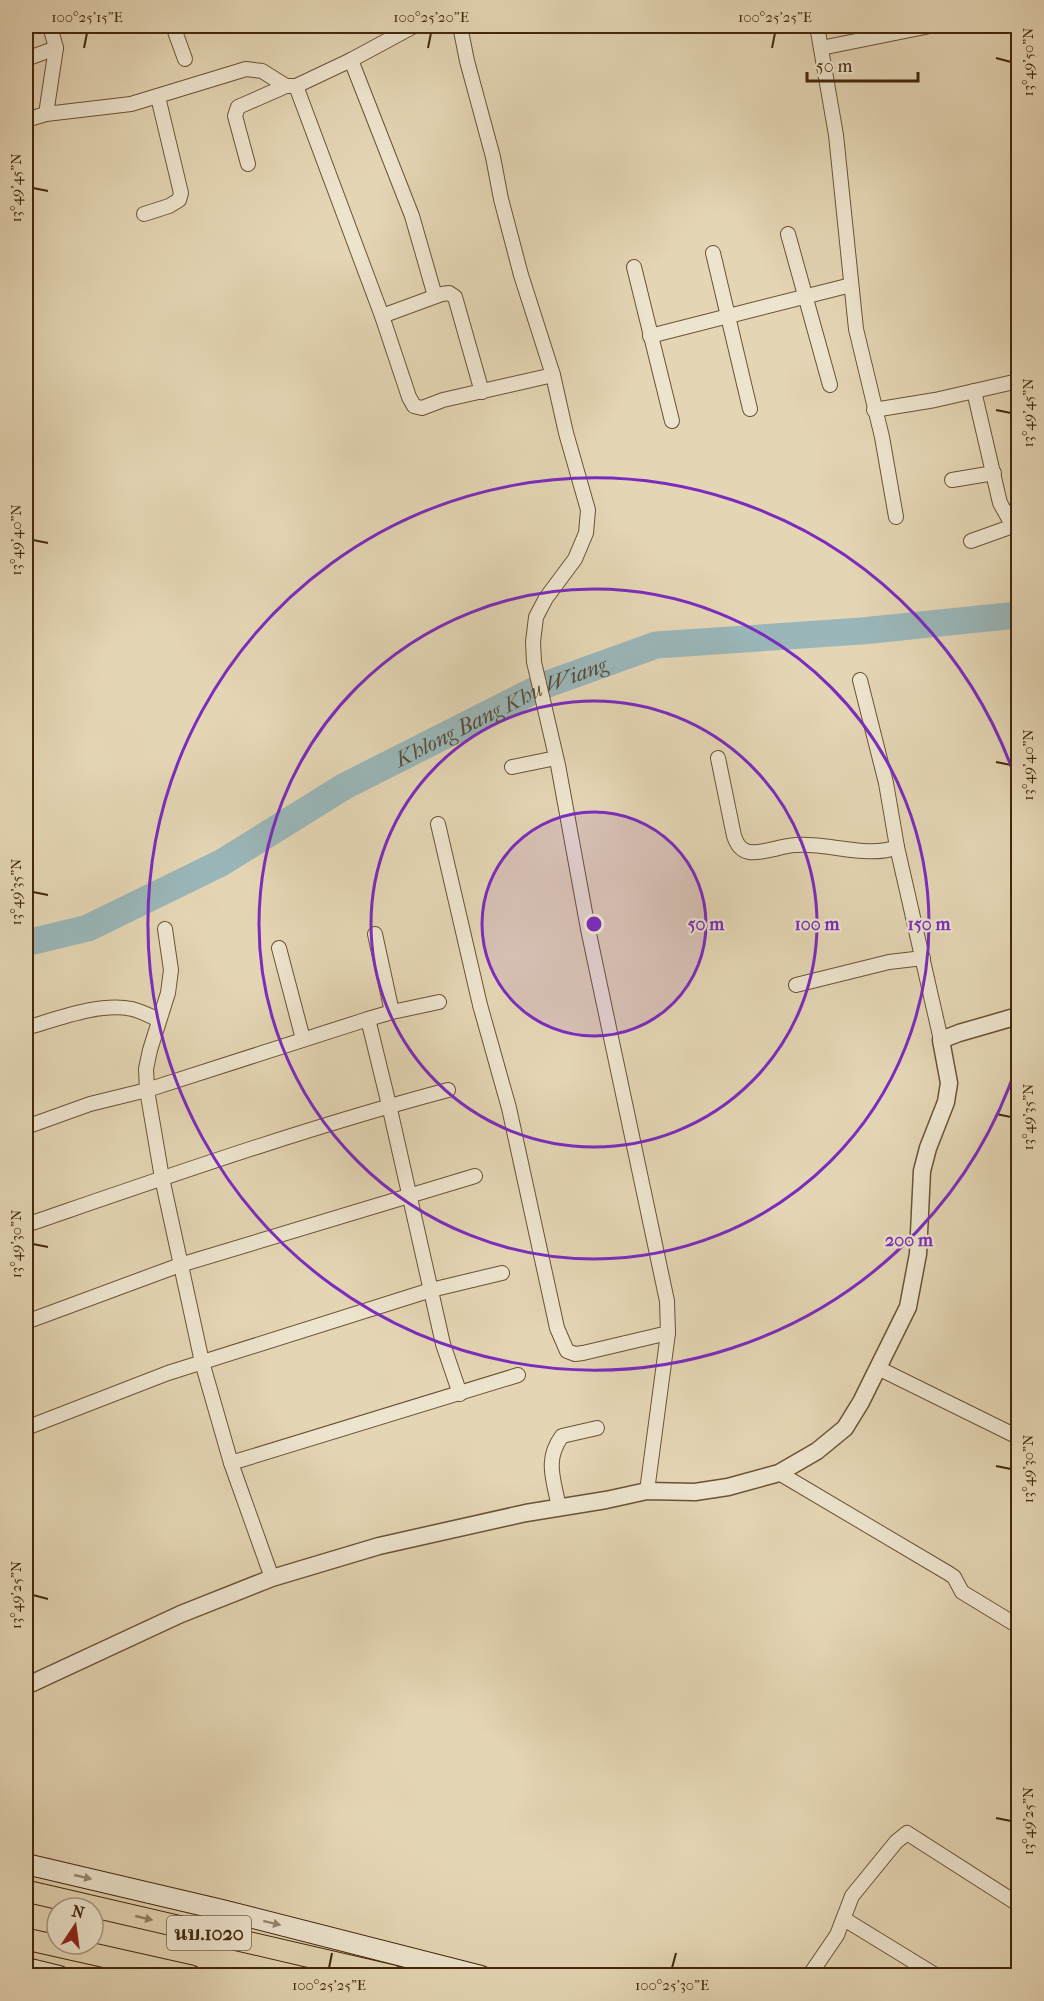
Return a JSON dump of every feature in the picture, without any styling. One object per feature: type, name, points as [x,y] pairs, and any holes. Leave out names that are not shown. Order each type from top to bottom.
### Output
[{"type":"main road","name":"นบ.1020","points":[[26,1864],[222,1910],[481,1976]]},
{"type":"main road","name":"นบ.1020","points":[[26,1891],[393,1976]]},
{"type":"main road","name":"นบ.1020","points":[[26,1939],[191,1976]]},
{"type":"main road","points":[[26,1968],[59,1976]]},
{"type":"street","points":[[46,114],[56,48],[50,26]]},
{"type":"street","points":[[173,26],[185,59]]},
{"type":"street","points":[[248,164],[235,116],[236,111],[242,105],[351,60],[414,26]]},
{"type":"street","points":[[460,26],[467,61],[494,157],[501,199],[521,275],[553,375],[566,433],[588,510],[585,533],[575,559],[546,598],[536,617],[533,642],[534,662],[556,758],[588,929],[666,1301],[668,1333],[647,1491]]},
{"type":"street","points":[[817,26],[836,135],[856,329],[882,437],[896,517]]},
{"type":"street","points":[[821,48],[930,26]]},
{"type":"street","points":[[26,59],[56,48]]},
{"type":"street","points":[[351,60],[412,216],[435,296]]},
{"type":"street","points":[[26,120],[46,114],[131,104],[246,69],[262,71],[291,86],[382,316],[414,406],[422,408],[443,400],[553,375]]},
{"type":"street","points":[[144,214],[169,206],[179,200],[181,193],[158,97]]},
{"type":"street","points":[[788,234],[830,385]]},
{"type":"street","points":[[712,253],[750,409]]},
{"type":"street","points":[[634,267],[672,422]]},
{"type":"street","points":[[650,336],[851,285]]},
{"type":"street","points":[[382,316],[435,296],[449,293],[455,297],[482,392]]},
{"type":"street","points":[[874,410],[1018,381]]},
{"type":"street","points":[[971,541],[1016,527],[1000,503],[974,391]]},
{"type":"street","points":[[952,480],[994,472]]},
{"type":"street","points":[[26,1686],[182,1614],[272,1578],[379,1546],[559,1508],[647,1491],[695,1492],[728,1487],[779,1473],[817,1451],[845,1428],[861,1402],[908,1307],[915,1275],[922,1171],[928,1148],[946,1102],[949,1083],[897,847],[886,783],[860,680]]},
{"type":"street","points":[[512,767],[556,758]]},
{"type":"street","points":[[718,758],[734,836],[738,846],[745,851],[753,852],[794,844],[822,844],[862,851],[891,850],[897,847]]},
{"type":"street","points":[[438,825],[480,1005],[509,1108],[560,1335],[567,1351],[574,1354],[668,1333]]},
{"type":"street","points":[[165,929],[171,970],[168,993],[146,1069],[147,1090],[162,1178],[202,1362],[231,1463],[272,1578]]},
{"type":"street","points":[[375,934],[392,1012]]},
{"type":"street","points":[[279,948],[303,1039]]},
{"type":"street","points":[[796,985],[889,962],[922,958]]},
{"type":"street","points":[[26,1127],[90,1104],[147,1090],[368,1019],[439,1002]]},
{"type":"street","points":[[26,1028],[112,1007],[134,1009],[159,1020]]},
{"type":"street","points":[[941,1040],[1018,1016]]},
{"type":"street","points":[[368,1019],[390,1105],[443,1344],[460,1394]]},
{"type":"street","points":[[26,1225],[199,1164],[390,1105],[448,1090]]},
{"type":"street","points":[[26,1322],[180,1265],[475,1176]]},
{"type":"street","points":[[26,1428],[168,1373],[431,1290],[502,1273]]},
{"type":"street","points":[[878,1368],[1018,1437]]},
{"type":"street","points":[[231,1463],[518,1375]]},
{"type":"street","points":[[559,1508],[551,1463],[554,1447],[562,1436],[597,1428]]},
{"type":"street","points":[[779,1473],[948,1573],[954,1577],[962,1592],[1018,1626]]},
{"type":"street","points":[[809,1976],[823,1958],[844,1919],[852,1896],[896,1842],[907,1833],[1018,1904]]},
{"type":"street","points":[[844,1919],[937,1976]]},
{"type":"waterway","name":"Khlong Bang Khu Wiang","points":[[26,943],[88,928],[221,863],[345,786],[545,685],[656,645],[862,631],[1018,615]]}]
